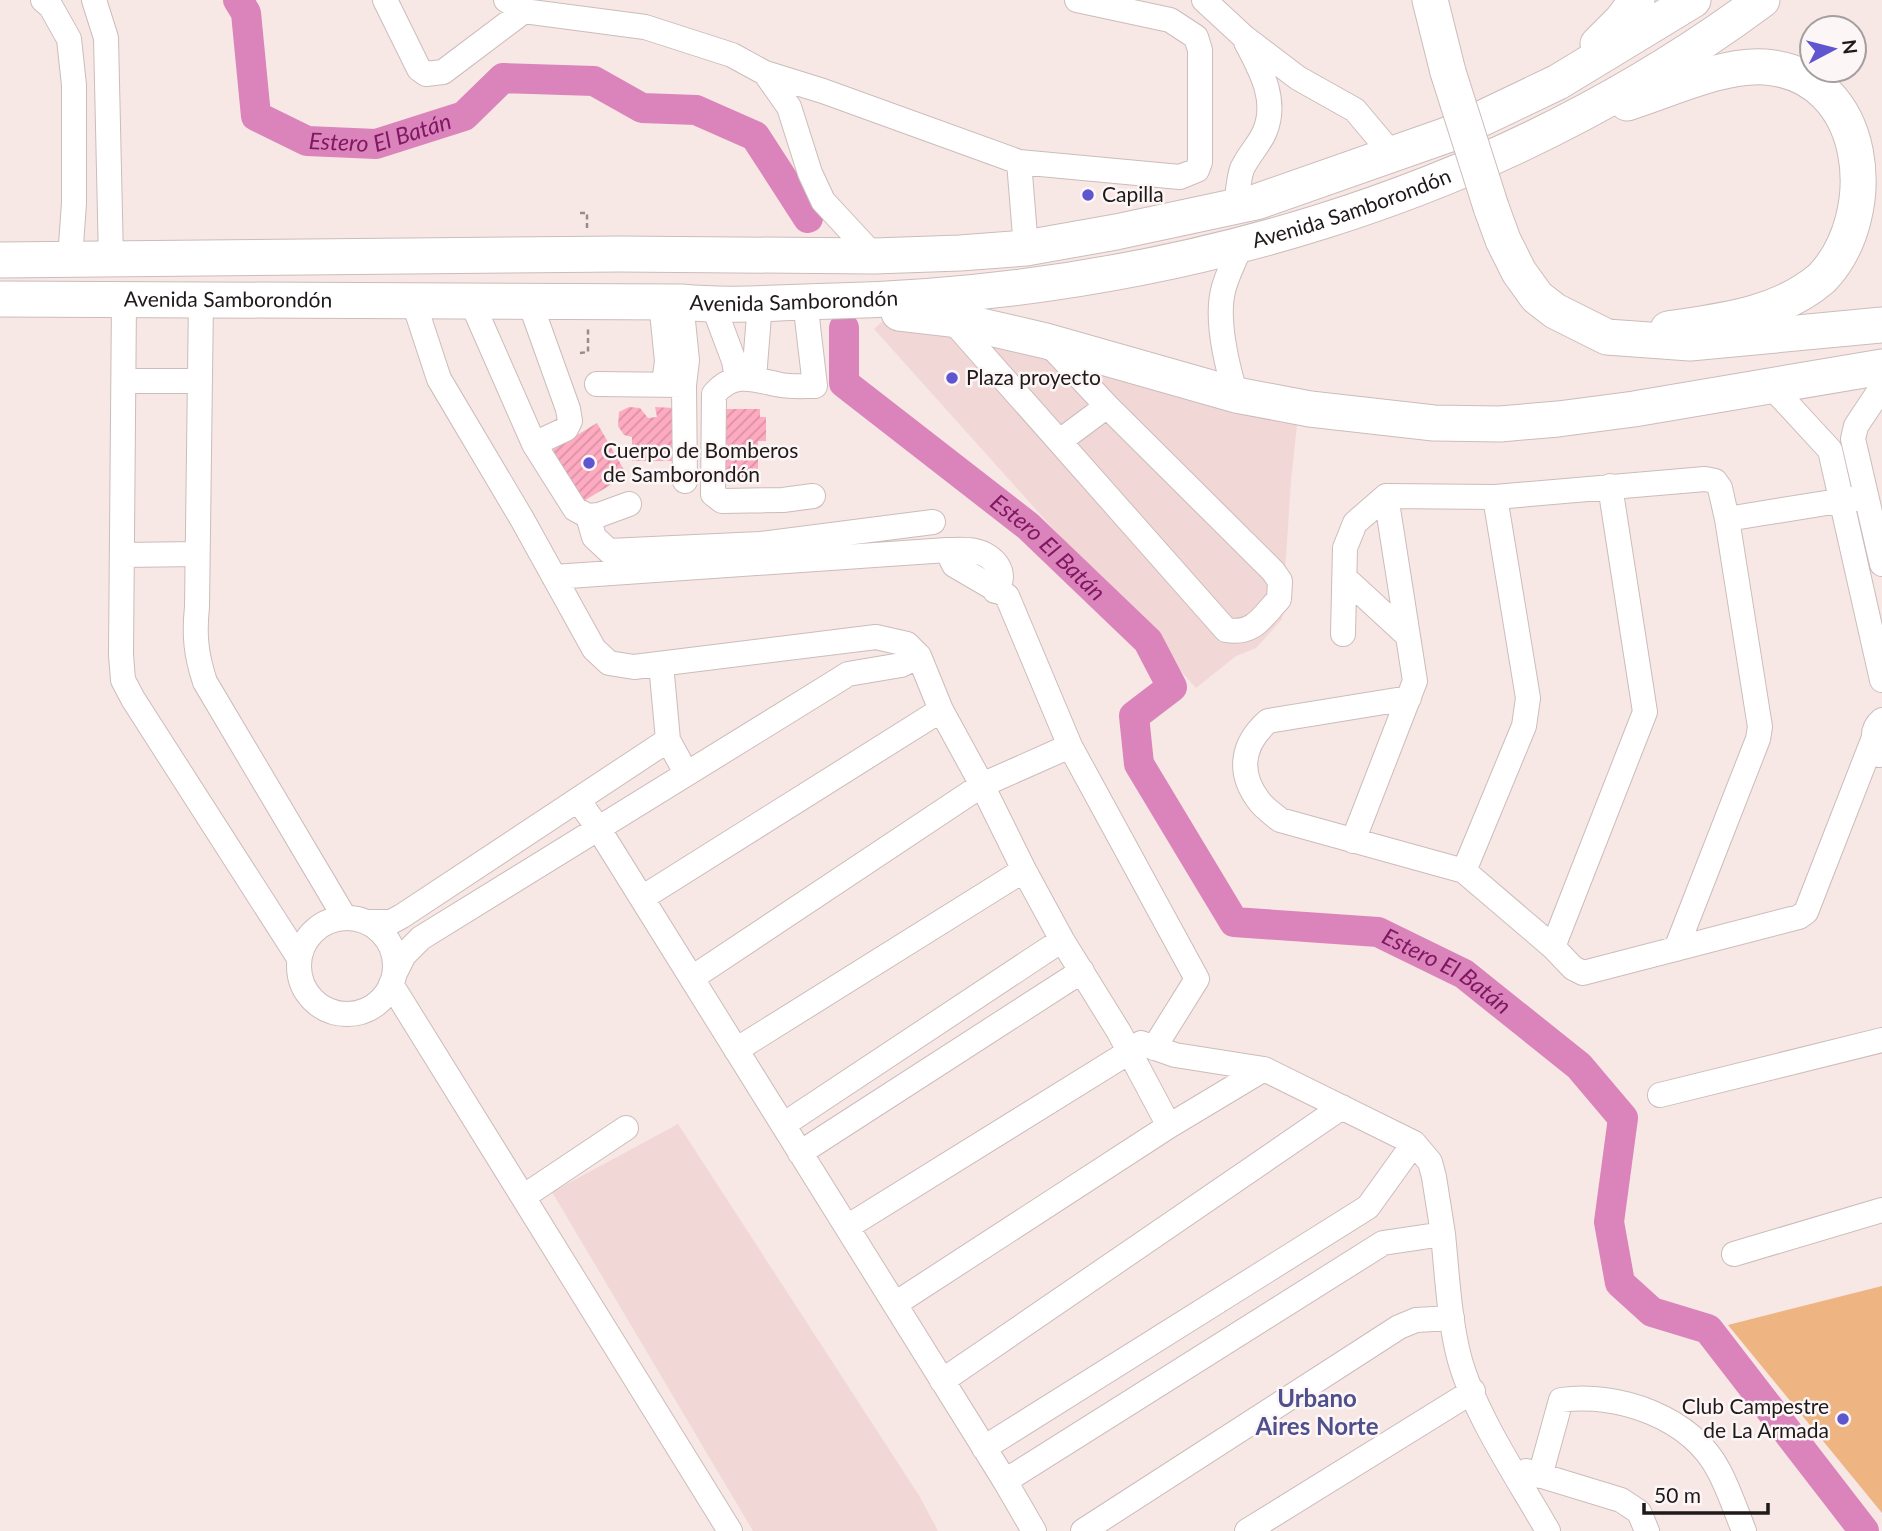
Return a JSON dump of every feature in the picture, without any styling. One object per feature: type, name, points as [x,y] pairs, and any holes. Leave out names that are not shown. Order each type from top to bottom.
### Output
[{"type":"highway","points":[[1430,0],[1455,70],[1496,205],[1503,240],[1537,297],[1566,317],[1607,337],[1690,343],[1882,325]]},
{"type":"highway","points":[[1446,0],[1455,70]]},
{"type":"highway","points":[[1558,82],[1622,20],[1637,0]]},
{"type":"highway","points":[[1558,82],[1693,0]]},
{"type":"highway","points":[[1561,124],[1698,44],[1762,0]]},
{"type":"highway","points":[[1561,124],[1716,74],[1742,68],[1764,67],[1785,70],[1820,86],[1837,102],[1850,122],[1860,145],[1864,198],[1857,226],[1835,265],[1823,278],[1789,301],[1734,319],[1668,328]]},
{"type":"highway","name":"Avenida Samborondón","points":[[0,260],[620,254],[874,256],[1026,248],[1236,207],[1322,180],[1447,135],[1558,82]]},
{"type":"highway","name":"Avenida Samborondón","points":[[0,299],[760,303],[888,299],[1007,289],[1240,247],[1352,212],[1463,171],[1561,124]]},
{"type":"highway","points":[[1496,205],[1520,254],[1548,289],[1590,316],[1614,324],[1668,328],[1882,309]]},
{"type":"highway","points":[[487,255],[501,303]]},
{"type":"highway","points":[[806,301],[951,319],[1046,341],[1236,395],[1310,409],[1434,423],[1500,424],[1622,411],[1882,367]]},
{"type":"street","points":[[43,0],[51,6],[69,39],[74,85],[74,203],[70,259]]},
{"type":"street","points":[[94,0],[106,38],[111,259]]},
{"type":"street","points":[[386,0],[419,69],[426,74],[443,72],[515,6],[645,27],[732,55],[765,73],[822,90],[1018,162],[1180,177],[1197,170],[1200,162],[1200,50],[1196,37],[1170,20],[1077,0]]},
{"type":"street","points":[[1204,0],[1244,37],[1298,78],[1354,110],[1392,154]]},
{"type":"street","points":[[1236,207],[1242,169],[1265,131],[1270,114],[1265,78],[1244,37]]},
{"type":"street","points":[[765,73],[789,107],[810,173],[823,201],[874,256]]},
{"type":"street","points":[[1018,162],[1026,248]]},
{"type":"street","points":[[1236,395],[1223,342],[1223,289],[1240,247]]},
{"type":"street","points":[[124,299],[123,680],[299,958]]},
{"type":"street","points":[[201,299],[194,633],[196,656],[205,682],[356,920],[382,933],[389,944],[394,956],[392,979],[523,1197],[730,1531]]},
{"type":"street","points":[[806,301],[815,386],[784,386],[745,378],[714,394],[713,494],[722,501],[783,500],[813,496]]},
{"type":"street","points":[[414,303],[439,379],[594,649],[608,663],[634,667],[876,637],[907,644],[919,656],[941,710],[1024,870],[1062,940],[1124,1042],[1169,1126]]},
{"type":"street","points":[[501,303],[568,409],[570,421],[566,429],[534,444]]},
{"type":"street","points":[[501,303],[534,444],[575,509],[588,516],[599,515],[629,504]]},
{"type":"street","points":[[685,303],[745,378]]},
{"type":"street","points":[[685,303],[667,360],[674,385],[685,481]]},
{"type":"street","points":[[745,378],[760,303]]},
{"type":"street","points":[[951,319],[1226,629],[1243,632],[1254,626],[1279,598],[1280,581],[1273,571],[1046,341]]},
{"type":"street","points":[[124,381],[200,381]]},
{"type":"street","points":[[597,384],[674,385]]},
{"type":"street","points":[[1771,386],[1830,450],[1882,680]]},
{"type":"street","points":[[1882,387],[1856,426],[1853,439],[1875,496],[1882,564]]},
{"type":"street","points":[[1059,441],[1107,405]]},
{"type":"street","points":[[1343,634],[1345,548],[1355,523],[1386,496],[1496,497],[1704,479],[1715,481],[1720,488],[1727,519],[1760,727],[1758,739],[1676,949]]},
{"type":"street","points":[[1553,947],[1646,712],[1609,486]]},
{"type":"street","points":[[1353,841],[1415,681],[1386,496]]},
{"type":"street","points":[[1727,519],[1875,496]]},
{"type":"street","points":[[1464,871],[1524,726],[1528,698],[1496,497]]},
{"type":"street","points":[[588,516],[594,537],[609,551],[761,544],[933,522]]},
{"type":"street","points":[[554,577],[947,550],[977,551],[998,564],[1002,574],[999,587],[995,591],[1007,596],[1070,746],[1197,978],[1154,1048]]},
{"type":"street","points":[[122,555],[197,554]]},
{"type":"street","points":[[1345,578],[1408,636]]},
{"type":"street","points":[[668,740],[391,922],[356,920],[324,923],[306,940],[299,958],[299,976],[304,988],[321,1007],[332,1012],[357,1013],[369,1009],[379,1002],[404,955],[421,938],[848,674],[901,665],[919,656]]},
{"type":"street","points":[[661,664],[668,740],[686,773]]},
{"type":"street","points":[[1409,698],[1268,721],[1253,734],[1245,755],[1248,784],[1259,802],[1280,820],[1464,871],[1553,947],[1573,968],[1583,973],[1799,917],[1806,912],[1879,739]]},
{"type":"street","points":[[642,898],[941,710]]},
{"type":"street","points":[[692,978],[982,785],[1070,746]]},
{"type":"street","points":[[578,800],[692,978],[1034,1531]]},
{"type":"street","points":[[736,1049],[1024,870]]},
{"type":"street","points":[[783,1125],[1062,940]]},
{"type":"street","points":[[800,1153],[1082,971]]},
{"type":"street","points":[[1660,1095],[1882,1040]]},
{"type":"street","points":[[847,1227],[1124,1042],[1203,1060],[1264,1069],[1414,1143],[1430,1162],[1460,1359],[1484,1419],[1548,1531]]},
{"type":"street","points":[[895,1304],[1169,1126],[1264,1069]]},
{"type":"street","points":[[942,1381],[1342,1107]]},
{"type":"street","points":[[523,1197],[626,1128]]},
{"type":"street","points":[[984,1448],[1368,1207],[1414,1143]]},
{"type":"street","points":[[1734,1254],[1882,1210]]},
{"type":"street","points":[[1004,1480],[1383,1243],[1443,1234]]},
{"type":"street","points":[[1083,1531],[1399,1327],[1416,1320],[1452,1318]]},
{"type":"street","points":[[1247,1531],[1473,1391]]},
{"type":"street","points":[[1540,1476],[1561,1400],[1603,1400],[1640,1407],[1665,1418],[1707,1454],[1718,1469],[1744,1531]]},
{"type":"street","points":[[1511,1467],[1621,1500],[1639,1512],[1647,1531]]},
{"type":"path","points":[[580,213],[587,213]]},
{"type":"path","points":[[580,352],[588,352]]},
{"type":"shaded area","points":[[884,320],[1134,376],[1297,425],[1282,619],[1256,648],[1236,656],[1196,688],[874,329]]},
{"type":"shaded area","points":[[678,1124],[920,1497],[938,1531],[753,1531],[552,1192]]},
{"type":"shaded area","name":"Club Campestre de La Armada","points":[[1882,1286],[1882,1513],[1728,1325]]},
{"type":"building","points":[[629,407],[640,408],[648,418],[657,417],[655,407],[674,408],[674,461],[632,461],[632,437],[624,435],[618,426],[619,412]]},
{"type":"building","points":[[718,409],[760,409],[760,417],[766,417],[766,441],[758,441],[758,477],[714,478]]},
{"type":"building","name":"Cuerpo de Bomberos de Samborondón","points":[[597,423],[627,475],[582,502],[551,451]]},
{"type":"waterway","name":"Estero El Batán","points":[[238,0],[246,13],[256,116],[307,141],[376,144],[464,116],[503,78],[594,81],[642,108],[696,110],[755,136],[808,218]]},
{"type":"waterway","name":"Estero El Batán","points":[[844,328],[844,383],[1028,526],[1148,641],[1172,687],[1134,716],[1139,764],[1234,922],[1378,932],[1464,974],[1579,1066],[1623,1118],[1609,1222],[1620,1283],[1652,1312],[1708,1329],[1864,1531]]},
{"type":"place","name":"Capilla","points":[[1088,195]]},
{"type":"place","name":"Plaza proyecto","points":[[952,378]]},
{"type":"place","name":"Cuerpo de Bomberos de Samborondón","points":[[589,463]]},
{"type":"place","name":"Club Campestre de La Armada","points":[[1843,1419]]},
{"type":"district","name":"Urbano Aires Norte","points":[[1317,1413]]}]
